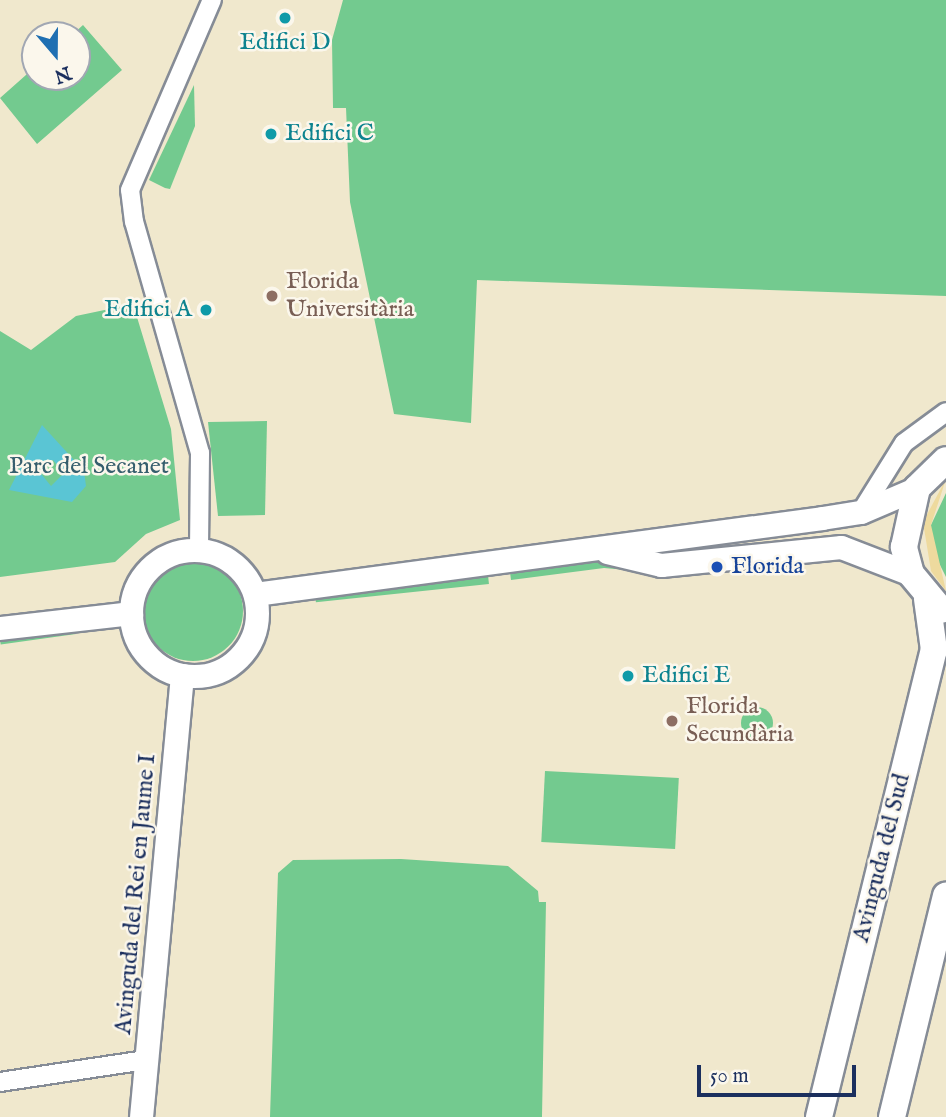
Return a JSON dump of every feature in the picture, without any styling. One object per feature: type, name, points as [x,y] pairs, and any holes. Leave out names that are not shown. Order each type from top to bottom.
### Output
[{"type":"main road","points":[[937,607],[911,574],[906,520],[917,488],[946,460]]},
{"type":"main road","name":"Avinguda del Sud","points":[[819,1117],[934,650],[937,607]]},
{"type":"main road","points":[[892,1117],[946,895]]},
{"type":"street","points":[[199,549],[200,453],[134,222],[131,190],[212,0]]},
{"type":"street","points":[[861,512],[904,443],[946,412]]},
{"type":"street","points":[[256,594],[589,552],[861,512],[917,488]]},
{"type":"street","points":[[589,552],[661,565],[841,547],[911,574]]},
{"type":"street","points":[[199,549],[230,560],[256,594],[256,631],[235,662],[210,674],[182,675],[145,653],[131,612],[136,586],[153,564],[199,549]]},
{"type":"street","points":[[0,628],[131,612]]},
{"type":"street","name":"Avinguda del Rei en Jaume I","points":[[141,1117],[182,675]]},
{"type":"street","points":[[0,1082],[146,1060]]},
{"type":"green space","points":[[343,0],[946,0],[946,296],[477,280],[471,423],[394,414],[350,202],[346,108],[333,108],[332,40]]},
{"type":"green space","points":[[91,34],[122,70],[37,144],[0,98],[21,79],[21,91],[91,91]]},
{"type":"green space","points":[[194,85],[195,126],[170,189],[165,188],[149,180]]},
{"type":"green space","name":"Parc del Secanet","points":[[133,304],[171,429],[180,520],[146,534],[115,562],[0,577],[0,331],[31,350],[76,316]]},
{"type":"green space","points":[[267,421],[265,515],[218,516],[208,422]]},
{"type":"green space","points":[[946,493],[946,577],[931,547],[931,525]]},
{"type":"green space","points":[[607,560],[638,571],[604,568],[511,580],[510,572]]},
{"type":"green space","points":[[193,561],[212,565],[228,576],[239,592],[243,611],[239,630],[228,646],[212,657],[193,661],[174,657],[158,646],[147,630],[143,611],[147,592],[158,576],[174,565]]},
{"type":"green space","points":[[488,575],[489,584],[316,602],[315,593]]},
{"type":"green space","points":[[75,627],[76,634],[1,645],[0,638]]},
{"type":"green space","points":[[757,707],[768,712],[773,723],[768,734],[757,739],[746,734],[741,723],[746,712]]},
{"type":"green space","points":[[545,771],[679,778],[675,849],[541,842]]},
{"type":"green space","points":[[401,859],[508,866],[538,891],[539,902],[546,902],[542,1117],[270,1117],[278,873],[293,860]]},
{"type":"sand","points":[[946,479],[931,525],[946,591],[931,571],[923,522]]},
{"type":"water","points":[[42,425],[84,471],[86,486],[72,502],[9,490]],"holes":[[[53,460],[64,473],[51,486],[38,470]]]},
{"type":"place","name":"Edifici D","points":[[285,18]]},
{"type":"place","name":"Edifici C","points":[[271,134]]},
{"type":"place","name":"Florida Universitària","points":[[272,296]]},
{"type":"place","name":"Edifici A","points":[[206,310]]},
{"type":"place","name":"Florida","points":[[717,567]]},
{"type":"place","name":"Edifici E","points":[[628,676]]},
{"type":"place","name":"Florida Secundària","points":[[672,721]]}]
